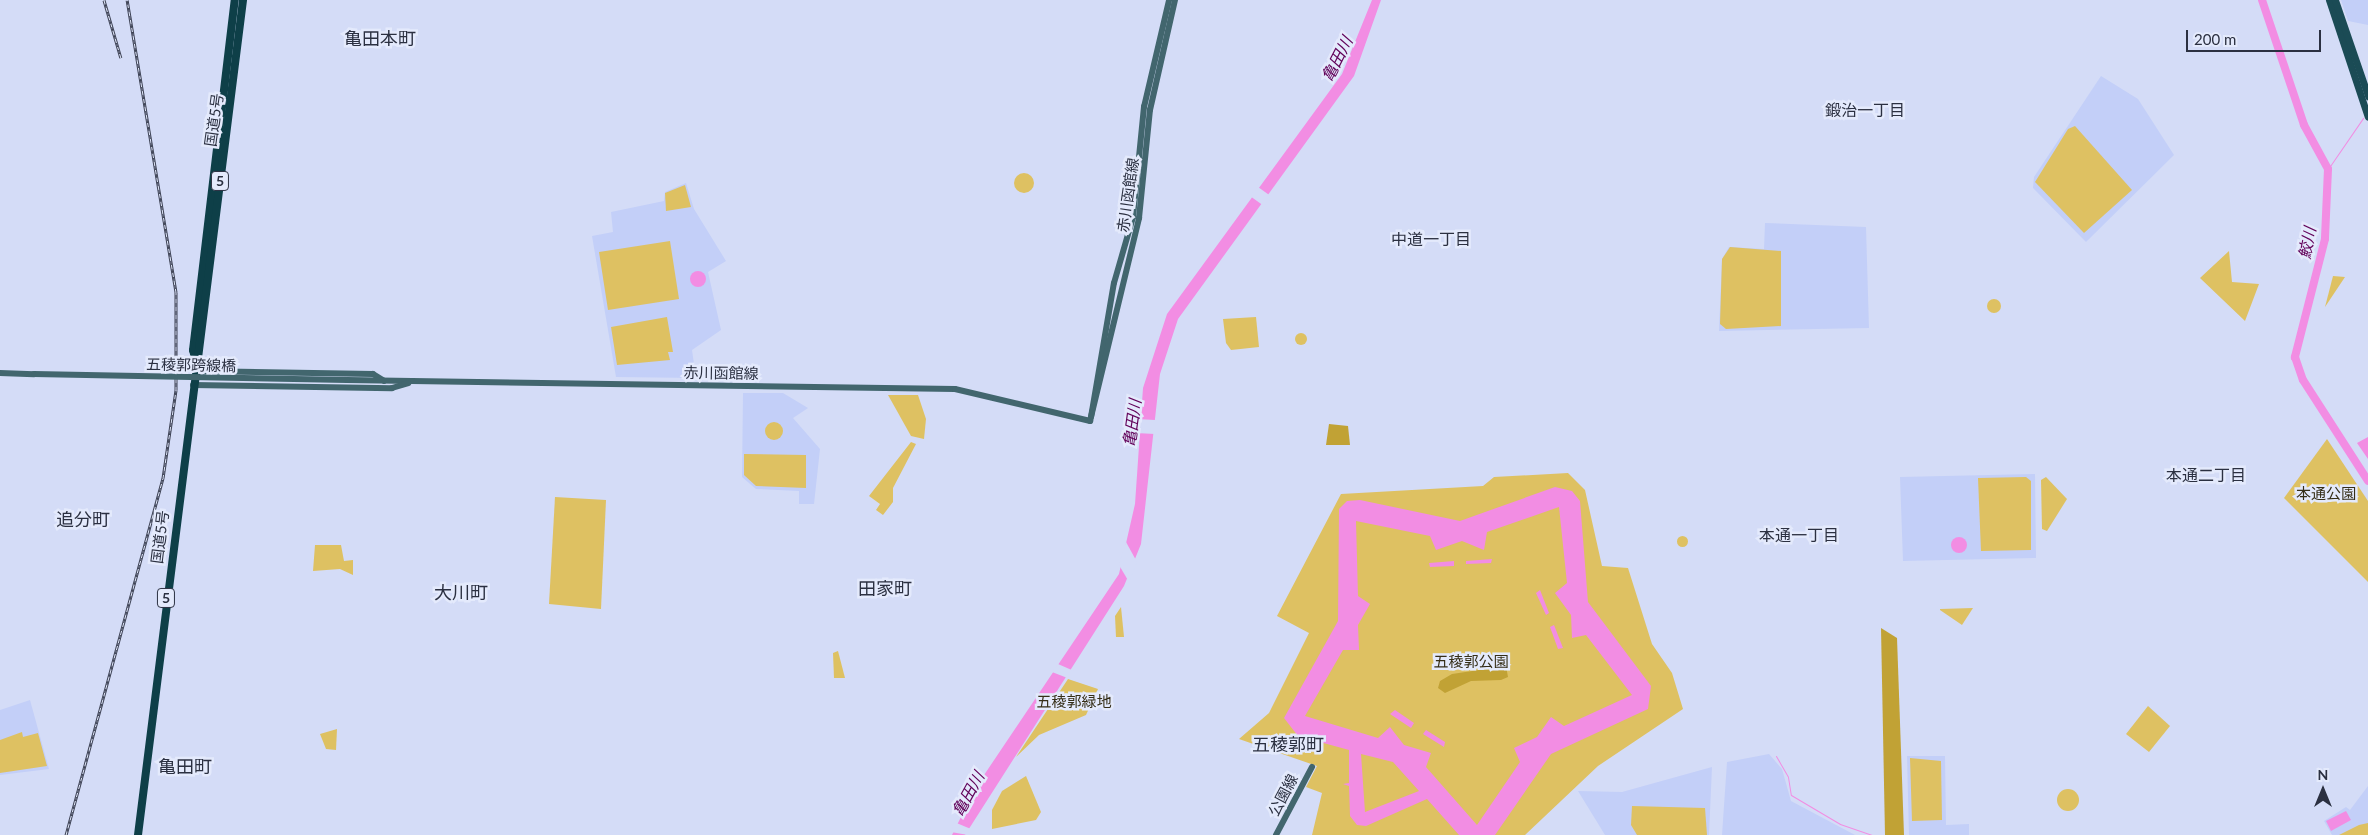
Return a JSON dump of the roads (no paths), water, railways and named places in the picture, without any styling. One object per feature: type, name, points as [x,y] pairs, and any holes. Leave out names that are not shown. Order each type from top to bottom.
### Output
[{"type":"highway","name":"国道5号","points":[[196,362],[193,350],[235,0]]},
{"type":"highway","name":"国道5号","points":[[138,835],[193,385],[243,0]]},
{"type":"main road","name":"赤川函館線","points":[[1090,421],[1114,283],[1133,216],[1144,107],[1168,0]]},
{"type":"main road","name":"赤川函館線","points":[[1090,421],[1140,218],[1150,110],[1175,0]]},
{"type":"main road","points":[[2329,0],[2368,116]]},
{"type":"main road","points":[[2335,0],[2368,96]]},
{"type":"main road","points":[[195,371],[373,374],[384,381]]},
{"type":"main road","name":"五稜郭跨線橋","points":[[0,373],[347,380]]},
{"type":"main road","name":"赤川函館線","points":[[347,380],[955,389],[1090,421]]},
{"type":"main road","points":[[193,385],[392,388],[415,381]]},
{"type":"main road","name":"公園線","points":[[1276,835],[1312,767]]},
{"type":"waterway","name":"鮫川","points":[[2262,0],[2304,125],[2328,169],[2325,239],[2295,357],[2303,380],[2368,481]]},
{"type":"waterway","points":[[2328,169],[2363,118]]},
{"type":"waterway","points":[[1776,756],[1788,777],[1791,795],[1840,824],[1872,835]]},
{"type":"waterway","points":[[2086,835],[2091,835]]},
{"type":"railway","points":[[104,0],[121,58]]},
{"type":"railway","points":[[66,835],[163,478],[176,390],[176,292],[127,0]]},
{"type":"district","name":"亀田本町","points":[[380,38]]},
{"type":"district","name":"鍛治一丁目","points":[[1865,110]]},
{"type":"district","name":"中道一丁目","points":[[1431,239]]},
{"type":"district","name":"本通二丁目","points":[[2206,475]]},
{"type":"district","name":"追分町","points":[[83,519]]},
{"type":"district","name":"本通一丁目","points":[[1799,535]]},
{"type":"district","name":"田家町","points":[[885,588]]},
{"type":"district","name":"大川町","points":[[461,592]]},
{"type":"district","name":"五稜郭町","points":[[1288,744]]},
{"type":"district","name":"亀田町","points":[[185,766]]},
{"type":"water label","name":"亀田川","points":[[1337,59]]},
{"type":"water label","name":"亀田川","points":[[1132,423]]},
{"type":"water label","name":"亀田川","points":[[968,794]]},
{"type":"park label","name":"本通公園","points":[[2326,494]]},
{"type":"park label","name":"五稜郭公園","points":[[1471,662]]},
{"type":"park label","name":"五稜郭緑地","points":[[1074,702]]}]
